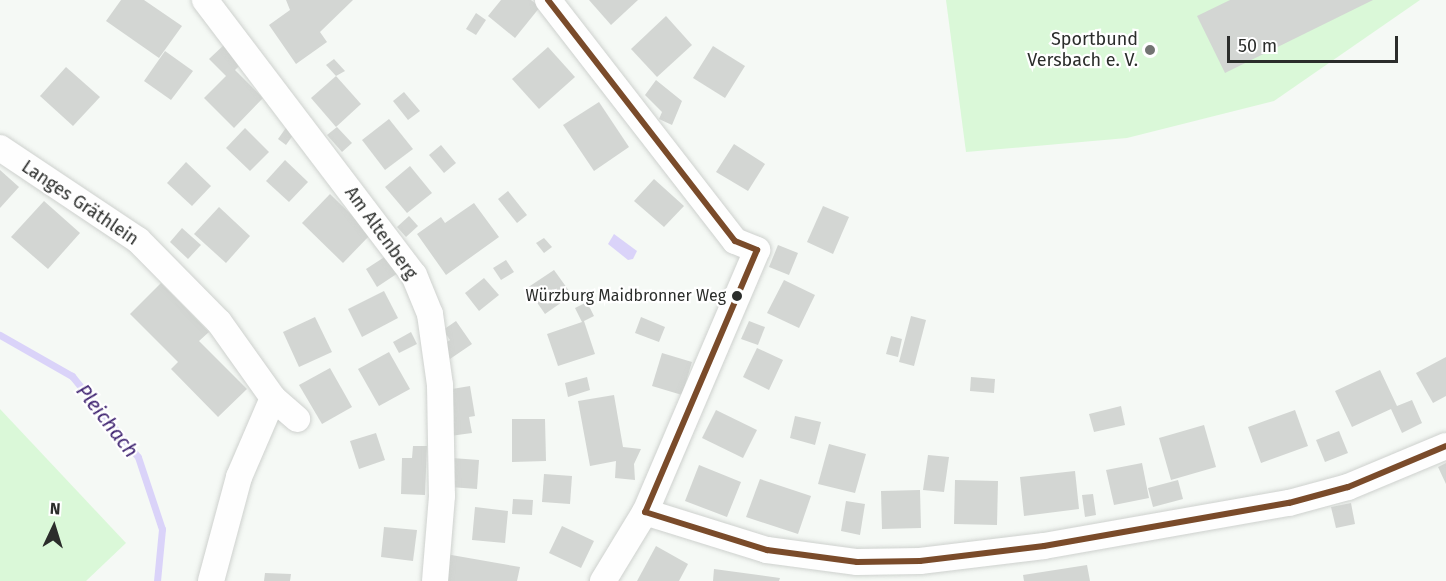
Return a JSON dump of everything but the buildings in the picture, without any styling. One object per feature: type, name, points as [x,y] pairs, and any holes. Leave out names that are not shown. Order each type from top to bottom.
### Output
[{"type":"street","name":"Am Altenberg","points":[[205,0],[414,275],[430,314],[441,385],[442,496],[435,581]]},
{"type":"street","points":[[548,0],[735,241],[757,250],[645,512],[603,581]]},
{"type":"street","name":"Langes Gräthlein","points":[[0,148],[138,240],[219,322],[273,398],[297,419]]},
{"type":"street","points":[[211,581],[239,477],[273,398]]},
{"type":"street","points":[[645,512],[767,550],[858,562],[920,561],[1055,544],[1289,503],[1348,487],[1446,446]]},
{"type":"green space","name":"Sportbund Versbach e. V.","points":[[946,0],[1420,0],[1274,101],[1127,138],[966,152]]},
{"type":"green space","points":[[0,409],[126,543],[86,581],[0,581]]},
{"type":"shaded area","points":[[614,234],[637,251],[633,259],[628,260],[608,244]]},
{"type":"waterway","name":"Pleichach","points":[[0,335],[72,376],[138,457],[162,529],[157,581]]},
{"type":"transit line","points":[[548,0],[735,241],[757,250],[645,512],[767,550],[857,562],[920,561],[1044,546],[1289,503],[1348,487],[1446,446]]},
{"type":"place","name":"Sportbund Versbach e. V.","points":[[1150,50]]},
{"type":"place","name":"Würzburg Maidbronner Weg","points":[[737,296]]}]
